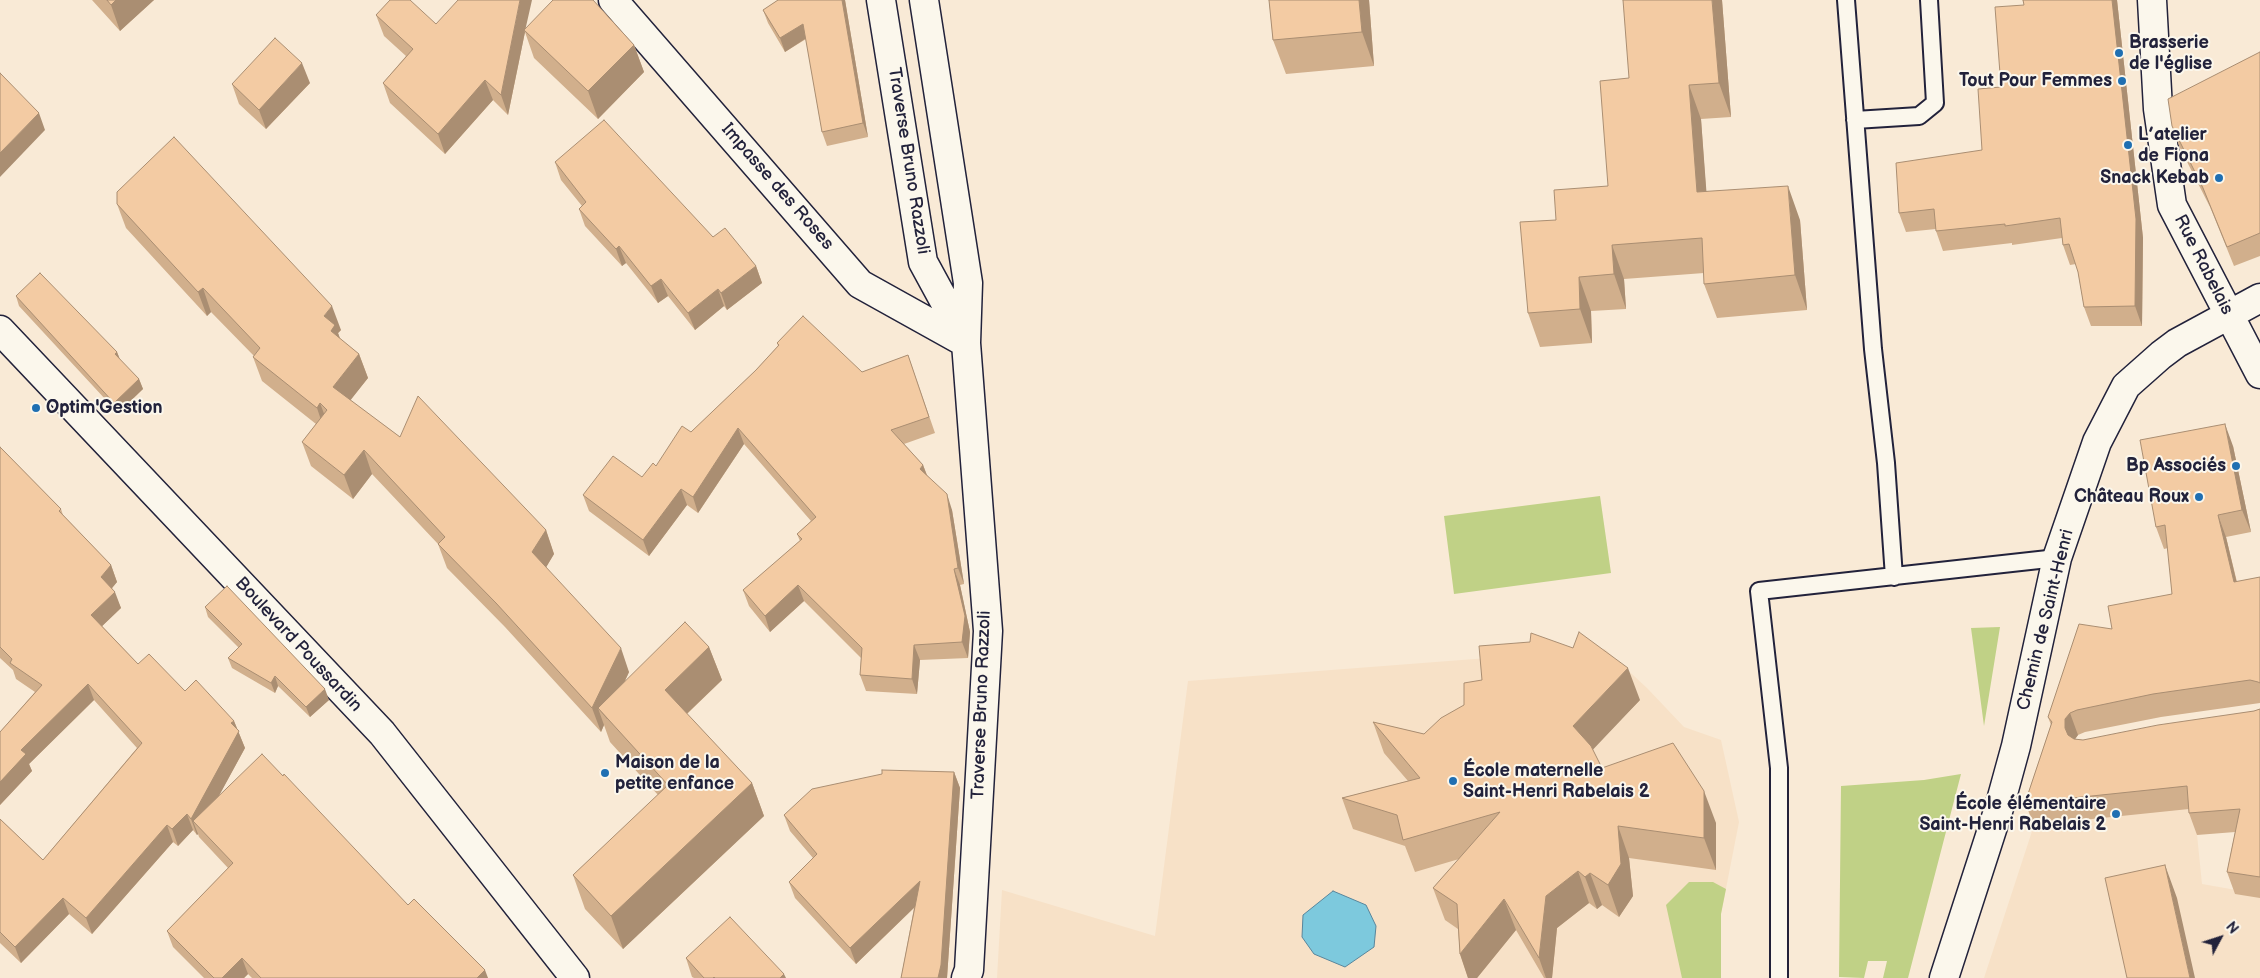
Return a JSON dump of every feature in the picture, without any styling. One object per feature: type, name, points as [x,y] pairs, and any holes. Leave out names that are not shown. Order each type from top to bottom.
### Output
[{"type":"street","name":"Impasse des Roses","points":[[613,0],[860,284],[966,343]]},
{"type":"street","name":"Traverse Bruno Razzoli","points":[[881,0],[924,262],[966,343]]},
{"type":"street","name":"Traverse Bruno Razzoli","points":[[924,0],[968,283],[966,343],[988,631],[970,960],[966,978]]},
{"type":"street","name":"Rue Rabelais","points":[[2152,0],[2158,109],[2172,205],[2228,316],[2260,374]]},
{"type":"street","points":[[2158,109],[2184,96]]},
{"type":"street","name":"Chemin de Saint-Henri","points":[[1944,978],[2016,746],[2057,558],[2096,442],[2126,386],[2166,351],[2260,298]]},
{"type":"street","name":"Boulevard Poussardin","points":[[0,330],[382,733],[575,978]]},
{"type":"lane","points":[[1846,0],[1873,349],[1886,463],[1894,577]]},
{"type":"lane","points":[[1855,120],[1919,116],[1935,103],[1929,0]]},
{"type":"lane","points":[[1779,978],[1779,768],[1759,591],[2057,558]]},
{"type":"shaded area","name":"École maternelle Saint-Henri Rabelais 2","points":[[1605,649],[1647,688],[1684,727],[1721,740],[1739,822],[1721,914],[1721,978],[997,978],[1002,890],[1155,936],[1188,681]]},
{"type":"shaded area","name":"École élémentaire Saint-Henri Rabelais 2","points":[[2188,746],[2202,884],[2236,890],[2260,870],[2260,978],[1984,978],[2055,761]]},
{"type":"green space","points":[[1600,496],[1611,573],[1454,594],[1444,516]]},
{"type":"green space","points":[[2000,627],[1984,726],[1971,628]]},
{"type":"green space","points":[[1961,774],[1908,978],[1883,978],[1887,961],[1868,961],[1864,978],[1839,977],[1841,786],[1924,780]]},
{"type":"green space","points":[[1689,882],[1713,882],[1726,889],[1721,914],[1721,978],[1682,978],[1666,905]]},
{"type":"water","points":[[1333,891],[1366,905],[1376,926],[1374,947],[1345,967],[1314,954],[1302,937],[1303,915]]},
{"type":"building","points":[[107,0],[116,0],[111,5]]},
{"type":"building","points":[[390,0],[410,0],[436,24],[458,0],[520,0],[501,95],[485,80],[438,134],[383,83],[413,49],[376,15]]},
{"type":"building","points":[[553,0],[593,0],[634,45],[588,91],[524,30]]},
{"type":"building","points":[[778,0],[842,0],[863,123],[822,132],[803,24],[780,38],[763,10]]},
{"type":"building","points":[[1269,0],[1359,0],[1362,32],[1273,40]]},
{"type":"building","points":[[1623,0],[1712,0],[1719,83],[1689,85],[1697,192],[1788,186],[1795,275],[1704,284],[1702,238],[1612,245],[1614,274],[1579,277],[1580,309],[1528,313],[1520,222],[1556,220],[1554,190],[1608,186],[1600,81],[1629,78]]},
{"type":"building","points":[[2023,0],[2112,0],[2136,219],[2135,306],[2084,307],[2078,272],[2069,244],[2063,245],[2060,218],[2005,226],[2005,224],[1936,231],[1934,209],[1899,213],[1896,163],[1982,150],[1978,89],[2001,87],[1995,7],[2024,5]]},
{"type":"building","points":[[275,38],[302,63],[259,110],[232,84]]},
{"type":"building","points":[[2260,52],[2260,233],[2227,247],[2203,188],[2172,126],[2168,99]]},
{"type":"building","points":[[0,73],[39,113],[0,153]]},
{"type":"building","points":[[604,120],[713,237],[725,228],[756,266],[721,293],[718,289],[688,313],[661,279],[651,286],[619,246],[616,249],[579,209],[586,202],[555,162]]},
{"type":"building","points":[[174,137],[332,306],[324,316],[335,325],[331,331],[359,354],[333,387],[400,437],[418,396],[546,530],[532,552],[621,648],[592,708],[496,603],[438,544],[445,537],[364,450],[344,475],[302,442],[327,410],[320,403],[317,408],[253,357],[260,348],[203,288],[198,292],[117,204],[117,192]]},
{"type":"building","points":[[40,273],[117,352],[115,354],[139,379],[114,403],[16,296]]},
{"type":"building","points":[[803,316],[862,372],[908,355],[929,417],[891,430],[923,465],[920,469],[947,494],[958,568],[954,569],[965,616],[962,642],[914,645],[912,679],[860,675],[862,648],[798,585],[765,616],[743,590],[802,539],[797,534],[816,517],[738,428],[693,497],[681,489],[643,540],[583,495],[613,456],[642,477],[653,463],[656,466],[682,426],[691,432],[756,370],[779,345],[777,343]]},
{"type":"building","points":[[2225,424],[2242,510],[2218,515],[2234,582],[2260,577],[2260,683],[2250,680],[2153,694],[2077,710],[2070,713],[2065,719],[2065,728],[2068,735],[2074,739],[2083,740],[2158,725],[2260,709],[2260,877],[2227,872],[2240,809],[2189,813],[2187,786],[2025,803],[2052,722],[2048,717],[2079,624],[2112,629],[2108,606],[2172,594],[2165,525],[2156,527],[2140,440]]},
{"type":"building","points":[[0,447],[61,509],[59,511],[111,565],[101,577],[115,592],[91,615],[138,664],[149,654],[185,691],[196,680],[234,721],[231,723],[239,731],[191,819],[187,814],[172,829],[167,825],[86,918],[63,898],[15,947],[0,932],[0,819],[43,860],[142,743],[88,684],[21,750],[26,754],[0,782],[0,732],[42,685],[10,663],[12,659],[0,647]]},
{"type":"building","points":[[227,586],[325,689],[306,707],[275,676],[271,683],[228,658],[242,644],[205,607]]},
{"type":"building","points":[[685,622],[709,647],[665,690],[752,783],[611,916],[573,875],[668,785],[598,708]]},
{"type":"building","points":[[1579,632],[1628,668],[1573,726],[1591,746],[1602,768],[1673,743],[1704,791],[1704,838],[1618,826],[1621,864],[1608,885],[1590,873],[1585,877],[1578,871],[1546,896],[1539,958],[1504,899],[1460,954],[1457,904],[1433,888],[1500,812],[1403,840],[1397,815],[1342,798],[1420,778],[1373,722],[1424,734],[1441,718],[1464,705],[1464,683],[1482,680],[1479,646],[1530,642],[1531,633],[1573,648]]},
{"type":"building","points":[[262,754],[283,776],[284,774],[408,905],[414,899],[485,970],[477,978],[261,978],[242,958],[222,978],[214,978],[167,931],[233,863],[193,821]]},
{"type":"building","points":[[882,770],[954,772],[941,965],[938,978],[901,978],[920,881],[850,948],[789,882],[817,854],[784,815],[812,789],[882,774]]},
{"type":"building","points":[[2165,865],[2190,978],[2127,978],[2105,878]]},
{"type":"building","points":[[730,917],[784,974],[780,978],[704,978],[686,958]]},
{"type":"place","name":"Brasserie de l'église","points":[[2119,53]]},
{"type":"place","name":"Tout Pour Femmes","points":[[2122,81]]},
{"type":"place","name":"L’atelier de Fiona","points":[[2128,145]]},
{"type":"place","name":"Snack Kebab","points":[[2219,178]]},
{"type":"place","name":"Optim'Gestion","points":[[36,408]]},
{"type":"place","name":"Bp Associés","points":[[2236,466]]},
{"type":"place","name":"Château Roux","points":[[2199,497]]},
{"type":"place","name":"Maison de la petite enfance","points":[[605,773]]},
{"type":"place","name":"École maternelle Saint-Henri Rabelais 2","points":[[1453,781]]},
{"type":"place","name":"École élémentaire Saint-Henri Rabelais 2","points":[[2116,814]]}]
